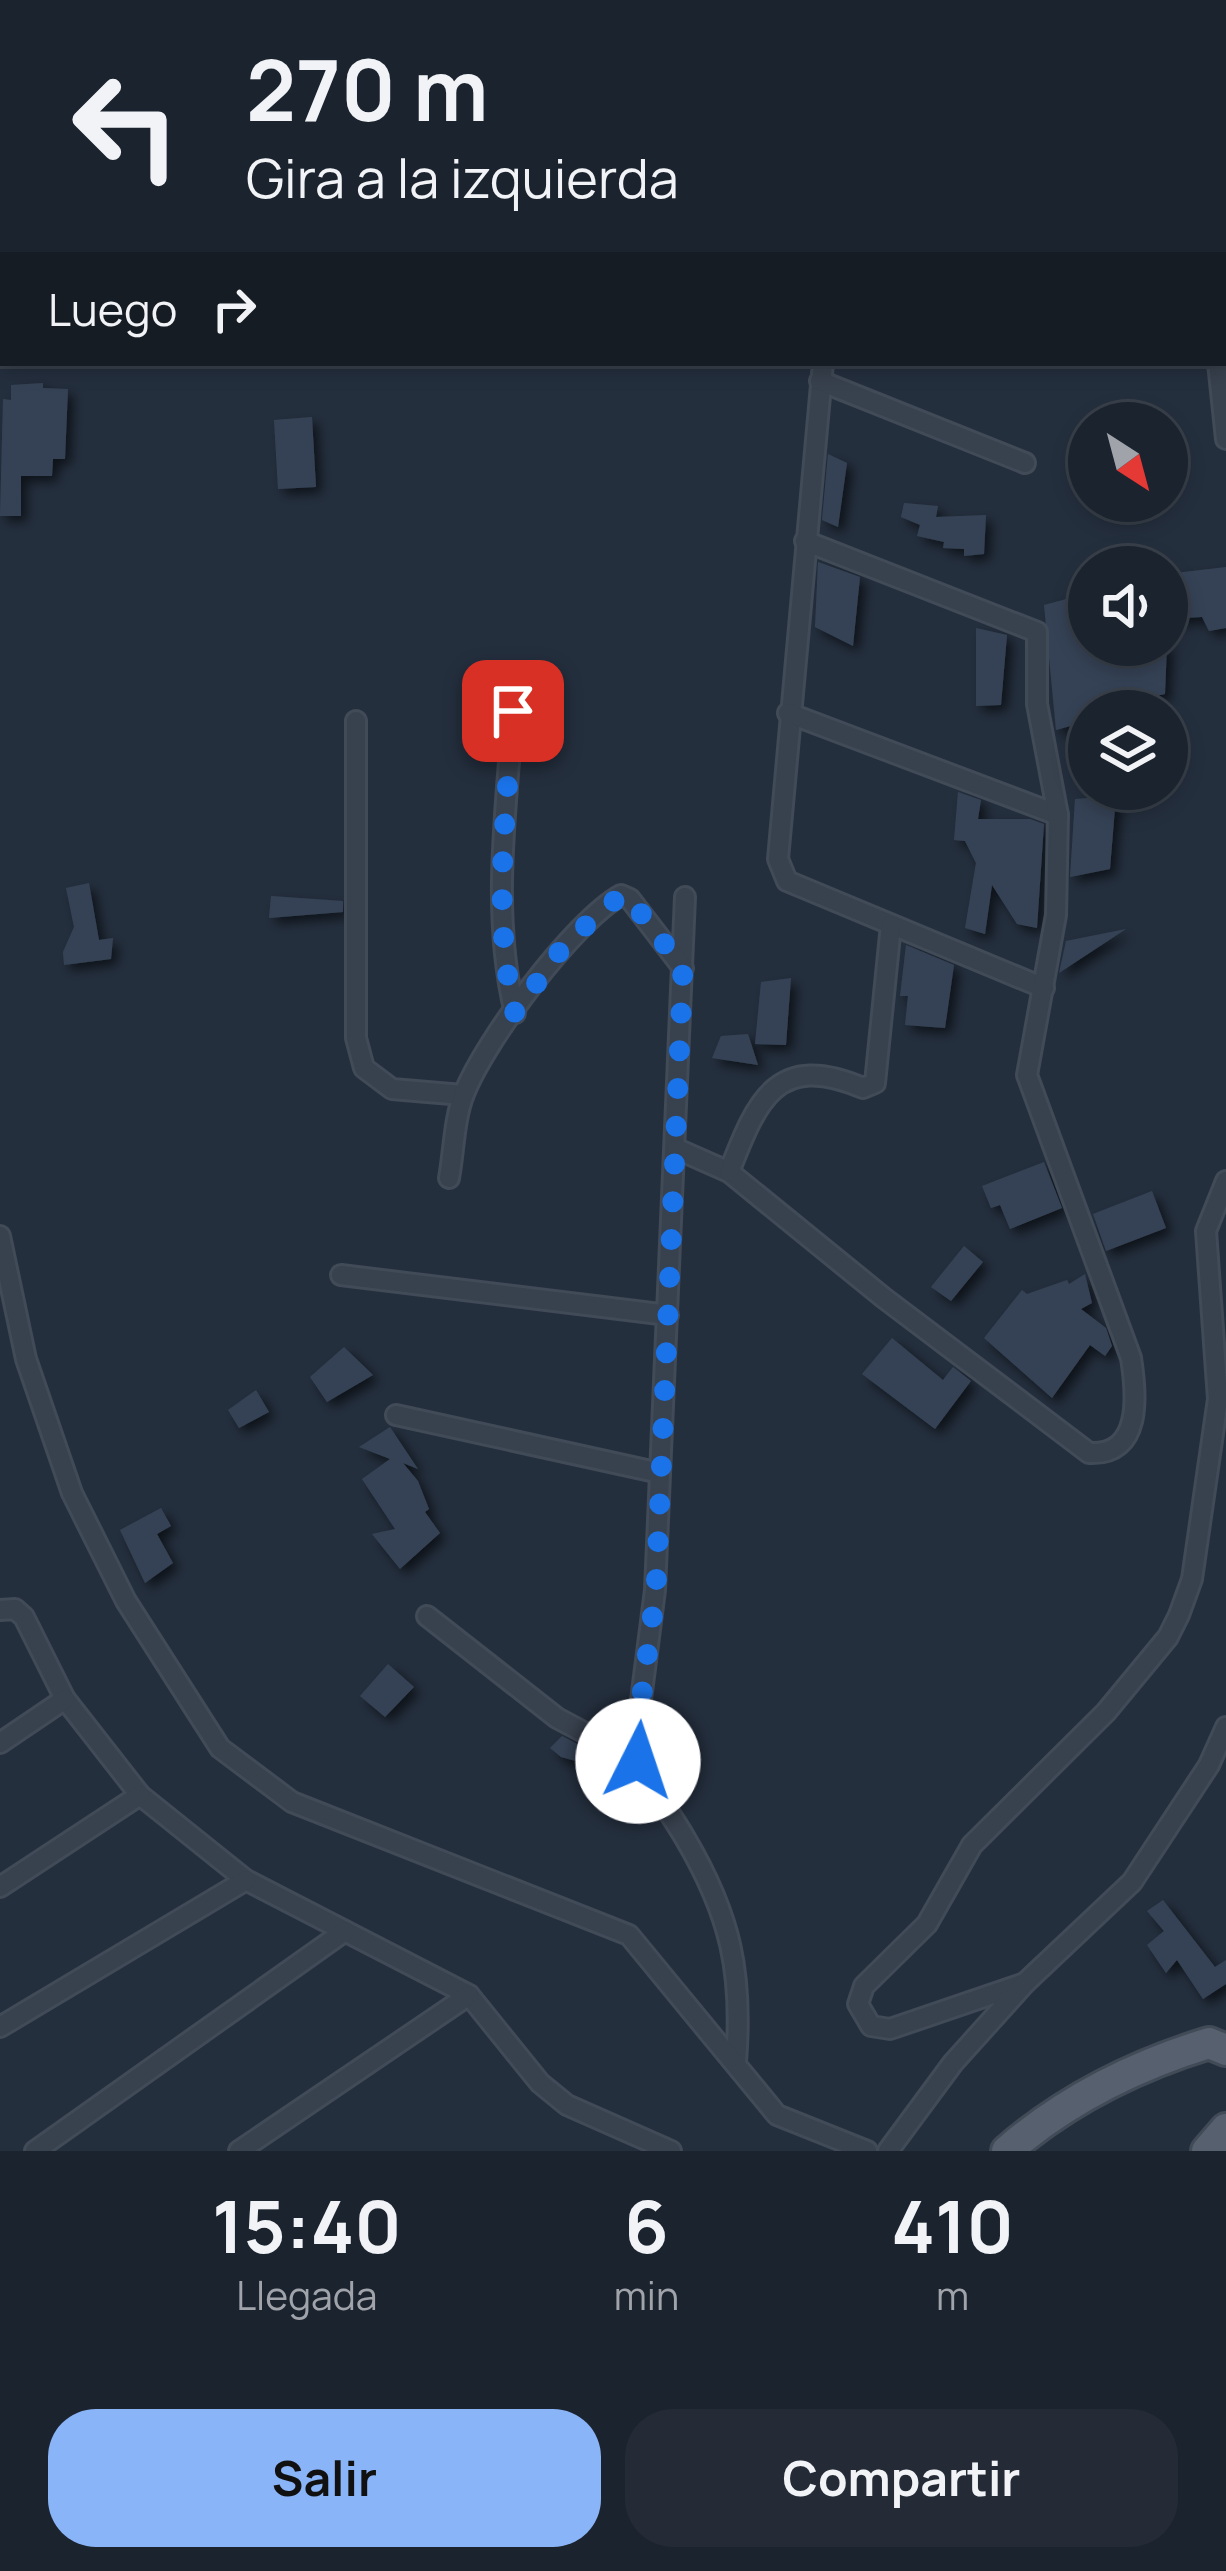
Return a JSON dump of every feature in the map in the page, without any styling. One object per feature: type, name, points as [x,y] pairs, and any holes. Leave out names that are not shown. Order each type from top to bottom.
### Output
[{"type":"main road","points":[[1007,2151],[1050,2114],[1150,2061],[1209,2043],[1226,2050]]},
{"type":"main road","points":[[1207,2151],[1226,2129]]},
{"type":"street","points":[[1218,366],[1226,439]]},
{"type":"street","points":[[1025,463],[822,372],[778,859],[787,881],[1044,988]]},
{"type":"street","points":[[677,1149],[729,1172],[868,1286],[1089,1453],[1107,1454],[1122,1446],[1131,1428],[1136,1393],[1131,1358],[1027,1075],[1056,915],[1058,815],[1037,704],[1037,632],[805,541]]},
{"type":"street","points":[[513,711],[502,881],[504,969],[515,1013]]},
{"type":"street","points":[[788,712],[1058,815]]},
{"type":"street","points":[[356,721],[356,1037],[364,1068],[392,1089],[464,1095]]},
{"type":"street","points":[[449,1178],[464,1095],[565,944],[621,895],[630,899],[683,968]]},
{"type":"street","points":[[686,897],[656,1590],[636,1739],[638,1761],[698,1859],[733,1939],[742,1992],[736,2062]]},
{"type":"street","points":[[729,1172],[750,1119],[778,1081],[793,1076],[844,1080],[863,1088],[875,1083],[891,925]]},
{"type":"street","points":[[1025,1983],[890,2029],[871,2026],[858,2005],[864,1986],[927,1924],[972,1845],[1106,1712],[1168,1637],[1179,1615],[1192,1579],[1218,1400],[1206,1231],[1226,1181]]},
{"type":"street","points":[[0,1236],[26,1359],[72,1493],[125,1601],[220,1748],[292,1802],[628,1935],[777,2115],[867,2151]]},
{"type":"street","points":[[341,1275],[668,1315]]},
{"type":"street","points":[[396,1414],[660,1473]]},
{"type":"street","points":[[0,1610],[15,1609],[24,1617],[65,1699],[140,1795],[246,1880],[469,1995],[540,2083],[567,2105],[670,2151]]},
{"type":"street","points":[[427,1616],[557,1718],[638,1761]]},
{"type":"street","points":[[0,1743],[65,1699]]},
{"type":"street","points":[[888,2151],[953,2063],[1025,1983],[1132,1882],[1209,1765],[1226,1727]]},
{"type":"street","points":[[0,1887],[140,1795]]},
{"type":"street","points":[[0,2027],[246,1880]]},
{"type":"street","points":[[35,2151],[345,1931]]},
{"type":"street","points":[[238,2151],[469,1995]]},
{"type":"building","points":[[43,383],[43,388],[68,389],[65,459],[53,459],[52,476],[21,476],[21,516],[0,516],[3,399],[11,400],[11,385]]},
{"type":"building","points":[[312,417],[316,487],[278,489],[274,420]]},
{"type":"building","points":[[828,454],[847,463],[838,527],[822,520]]},
{"type":"building","points":[[904,503],[938,506],[936,517],[986,515],[984,554],[964,556],[964,549],[943,548],[944,542],[917,536],[920,525],[901,517]]},
{"type":"building","points":[[818,562],[860,577],[853,646],[815,627]]},
{"type":"building","points":[[1226,567],[1226,628],[1209,631],[1202,617],[1188,618],[1188,572]]},
{"type":"building","points":[[1068,599],[1068,666],[1166,666],[1165,690],[1068,690],[1068,727],[1056,730],[1044,605]]},
{"type":"building","points":[[976,628],[1007,635],[1001,705],[976,706]]},
{"type":"building","points":[[958,792],[981,800],[978,819],[1030,819],[1044,824],[1037,928],[1017,924],[992,885],[985,934],[965,928],[976,863],[965,841],[954,840]]},
{"type":"building","points":[[1074,810],[1115,810],[1110,869],[1070,877]]},
{"type":"building","points":[[89,883],[99,940],[113,938],[111,959],[64,965],[63,952],[74,927],[66,888]]},
{"type":"building","points":[[271,896],[343,901],[343,912],[269,918]]},
{"type":"building","points":[[1126,929],[1059,973],[1066,941]]},
{"type":"building","points":[[906,945],[954,965],[945,1028],[905,1025],[908,996],[900,996]]},
{"type":"building","points":[[791,978],[786,1045],[755,1044],[761,982]]},
{"type":"building","points":[[748,1034],[758,1065],[712,1058],[721,1036]]},
{"type":"building","points":[[1044,1162],[1062,1208],[1010,1229],[1000,1205],[991,1208],[982,1186]]},
{"type":"building","points":[[1152,1191],[1166,1228],[1106,1251],[1093,1214]]},
{"type":"building","points":[[964,1246],[983,1262],[951,1301],[931,1287]]},
{"type":"building","points":[[1085,1274],[1092,1303],[1081,1309],[1106,1328],[1112,1346],[1105,1356],[1090,1345],[1052,1398],[984,1338],[1022,1290],[1027,1294],[1067,1280],[1069,1284]]},
{"type":"building","points":[[892,1338],[943,1380],[953,1367],[971,1381],[935,1429],[862,1374]]},
{"type":"building","points":[[344,1347],[373,1375],[327,1402],[310,1377]]},
{"type":"building","points":[[256,1390],[269,1412],[239,1428],[228,1410]]},
{"type":"building","points":[[390,1427],[418,1469],[403,1463],[418,1481],[429,1509],[425,1512],[440,1533],[400,1569],[372,1534],[395,1529],[362,1479],[390,1459],[359,1447]]},
{"type":"building","points":[[161,1508],[171,1526],[157,1534],[173,1563],[145,1583],[120,1530]]},
{"type":"building","points":[[388,1664],[414,1687],[385,1717],[360,1696]]},
{"type":"building","points":[[562,1736],[587,1749],[608,1770],[561,1757],[550,1748]]},
{"type":"building","points":[[1163,1900],[1215,1967],[1226,1960],[1226,1984],[1203,1999],[1177,1960],[1166,1973],[1147,1945],[1164,1931],[1147,1911]]},
{"type":"route","points":[[513,711],[502,881],[504,969],[515,1013],[565,944],[605,904],[621,895],[630,899],[683,968],[656,1590],[636,1739],[638,1761]]}]
